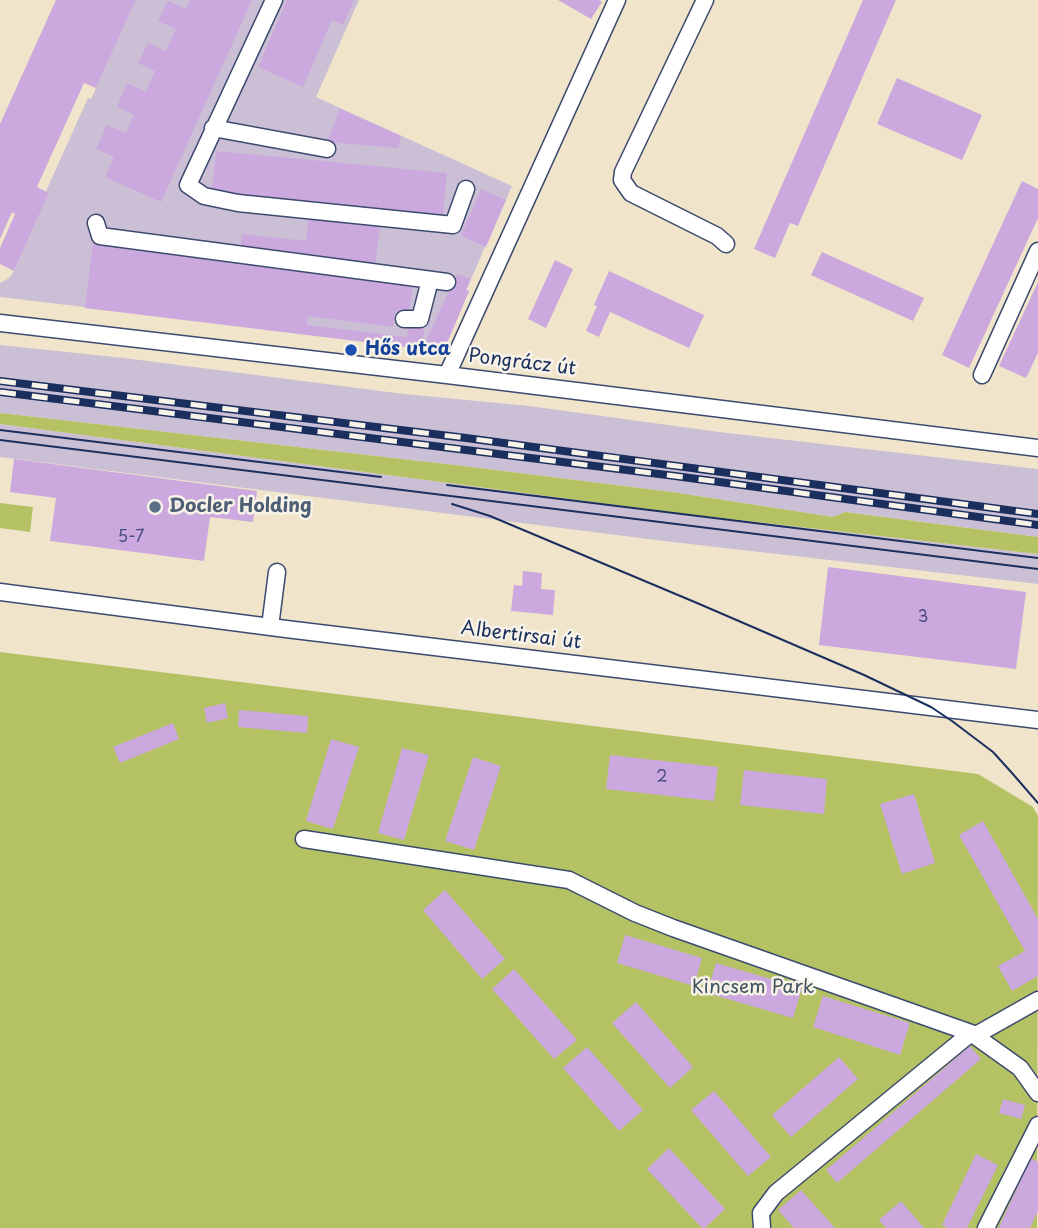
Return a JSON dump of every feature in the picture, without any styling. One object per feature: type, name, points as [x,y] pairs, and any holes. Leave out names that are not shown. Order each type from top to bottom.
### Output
[{"type":"street","points":[[274,0],[188,185],[204,196],[238,203],[453,225],[466,189]]},
{"type":"street","points":[[447,374],[617,0]]},
{"type":"street","points":[[705,0],[623,172],[622,180],[631,193],[717,236],[726,244]]},
{"type":"street","points":[[214,128],[327,149]]},
{"type":"street","points":[[96,223],[100,236],[447,282]]},
{"type":"street","points":[[982,375],[1038,251]]},
{"type":"street","points":[[404,319],[419,319],[430,279]]},
{"type":"street","name":"Pongrácz út","points":[[0,323],[447,374],[1038,448]]},
{"type":"street","points":[[270,627],[277,572]]},
{"type":"street","name":"Albertirsai út","points":[[0,592],[1038,720]]},
{"type":"street","points":[[304,839],[569,880],[635,913],[673,928],[973,1034],[1020,1068],[1038,1093]]},
{"type":"street","points":[[762,1228],[761,1213],[776,1193],[973,1034],[1038,1000]]},
{"type":"street","points":[[986,1228],[1038,1125]]},
{"type":"shaded area","points":[[136,0],[359,0],[316,97],[512,186],[466,290],[469,291],[444,350],[0,297],[0,283],[14,271],[49,193],[46,191]]},
{"type":"shaded area","points":[[0,345],[404,394],[529,406],[719,432],[1038,469],[1038,537],[846,512],[833,517],[672,492],[0,413]]},
{"type":"shaded area","points":[[0,424],[669,512],[1038,554],[1038,584],[664,541],[0,457]]},
{"type":"green space","points":[[0,413],[672,492],[833,517],[845,512],[1038,537],[1038,554],[669,512],[0,424]]},
{"type":"green space","points":[[0,503],[33,507],[30,532],[0,528]]},
{"type":"green space","name":"Kincsem Park","points":[[0,652],[978,774],[1033,807],[1038,816],[1037,1228],[0,1228]]},
{"type":"building","points":[[56,0],[136,0],[96,88],[84,83],[37,187],[49,193],[14,271],[0,264],[0,248],[15,214],[12,212],[0,239],[0,124]]},
{"type":"building","points":[[190,0],[252,0],[161,202],[105,177],[114,157],[96,149],[107,125],[126,133],[134,115],[117,107],[127,83],[146,92],[155,71],[138,63],[148,43],[166,51],[176,29],[158,21],[168,1],[186,9]]},
{"type":"building","points":[[287,0],[354,0],[343,25],[332,20],[303,87],[258,67]]},
{"type":"building","points":[[558,0],[599,0],[602,2],[591,19]]},
{"type":"building","points":[[863,0],[896,0],[798,226],[790,223],[775,258],[754,249]]},
{"type":"building","points":[[897,78],[982,115],[962,160],[877,124]]},
{"type":"building","points":[[340,109],[401,136],[398,148],[327,142]]},
{"type":"building","points":[[216,151],[447,173],[443,215],[212,192]]},
{"type":"building","points":[[1022,181],[1038,189],[1038,218],[969,368],[942,355]]},
{"type":"building","points":[[481,189],[506,200],[486,247],[461,236]]},
{"type":"building","points":[[309,216],[380,225],[375,266],[240,250],[242,234],[306,241]]},
{"type":"building","points":[[93,242],[413,281],[409,313],[395,311],[393,327],[308,316],[307,325],[407,337],[408,327],[424,328],[422,349],[85,308]]},
{"type":"building","points":[[822,252],[924,298],[913,321],[811,275]]},
{"type":"building","points":[[555,260],[573,269],[546,328],[528,319]]},
{"type":"building","points":[[609,271],[704,315],[689,348],[610,312],[599,337],[586,331]]},
{"type":"building","points":[[457,274],[471,279],[466,290],[469,291],[444,350],[422,349]]},
{"type":"building","points":[[1038,282],[1038,353],[1026,378],[999,366]]},
{"type":"building","name":"Docler Holding","points":[[14,459],[257,491],[253,522],[210,517],[204,561],[50,541],[56,498],[10,492]]},
{"type":"building","points":[[828,567],[1026,592],[1016,669],[819,645]]},
{"type":"building","points":[[523,571],[542,573],[541,589],[555,590],[553,615],[511,611],[514,585],[522,586]]},
{"type":"building","points":[[225,703],[228,718],[207,723],[204,708]]},
{"type":"building","points":[[239,710],[308,716],[307,733],[238,727]]},
{"type":"building","points":[[173,723],[179,739],[120,763],[113,747]]},
{"type":"building","points":[[331,739],[359,747],[333,829],[306,821]]},
{"type":"building","points":[[402,748],[429,755],[404,840],[378,833]]},
{"type":"building","points":[[610,755],[718,767],[714,801],[606,789]]},
{"type":"building","points":[[473,757],[501,766],[474,850],[445,841]]},
{"type":"building","points":[[744,770],[827,779],[824,814],[740,805]]},
{"type":"building","points":[[914,794],[935,863],[902,874],[880,804]]},
{"type":"building","points":[[983,821],[1038,919],[1038,976],[1012,991],[998,966],[1025,951],[959,835]]},
{"type":"building","points":[[445,890],[505,959],[482,979],[423,910]]},
{"type":"building","points":[[625,935],[702,958],[694,986],[617,963]]},
{"type":"building","points":[[716,963],[802,988],[793,1018],[707,993]]},
{"type":"building","points":[[514,969],[577,1040],[554,1059],[492,989]]},
{"type":"building","points":[[823,996],[910,1023],[900,1055],[813,1027]]},
{"type":"building","points":[[636,1002],[693,1067],[670,1088],[612,1023]]},
{"type":"building","points":[[970,1046],[981,1059],[837,1183],[826,1170]]},
{"type":"building","points":[[587,1047],[643,1110],[619,1131],[563,1068]]},
{"type":"building","points":[[839,1057],[858,1079],[791,1137],[772,1115]]},
{"type":"building","points":[[714,1091],[771,1157],[748,1176],[691,1110]]},
{"type":"building","points":[[1003,1099],[1025,1105],[1021,1119],[999,1113]]},
{"type":"building","points":[[669,1148],[725,1209],[705,1228],[702,1228],[647,1169]]},
{"type":"building","points":[[976,1154],[998,1165],[967,1228],[948,1228],[942,1225]]},
{"type":"building","points":[[1031,1158],[1038,1162],[1038,1211],[1030,1228],[1001,1228],[999,1227]]},
{"type":"building","points":[[801,1190],[835,1228],[794,1228],[778,1210]]},
{"type":"building","points":[[901,1201],[924,1228],[886,1228],[879,1220]]},
{"type":"tram line","points":[[0,430],[381,477]]},
{"type":"tram line","points":[[0,440],[1038,569]]},
{"type":"tram line","points":[[447,485],[1038,558]]},
{"type":"tram line","points":[[452,504],[490,516],[697,603],[931,707],[993,752],[1038,803]]},
{"type":"railway","points":[[0,381],[466,438],[1038,514]]},
{"type":"railway","points":[[0,392],[675,476],[1038,525]]},
{"type":"place","name":"Hős utca","points":[[351,350]]},
{"type":"place","name":"Docler Holding","points":[[155,507]]}]
